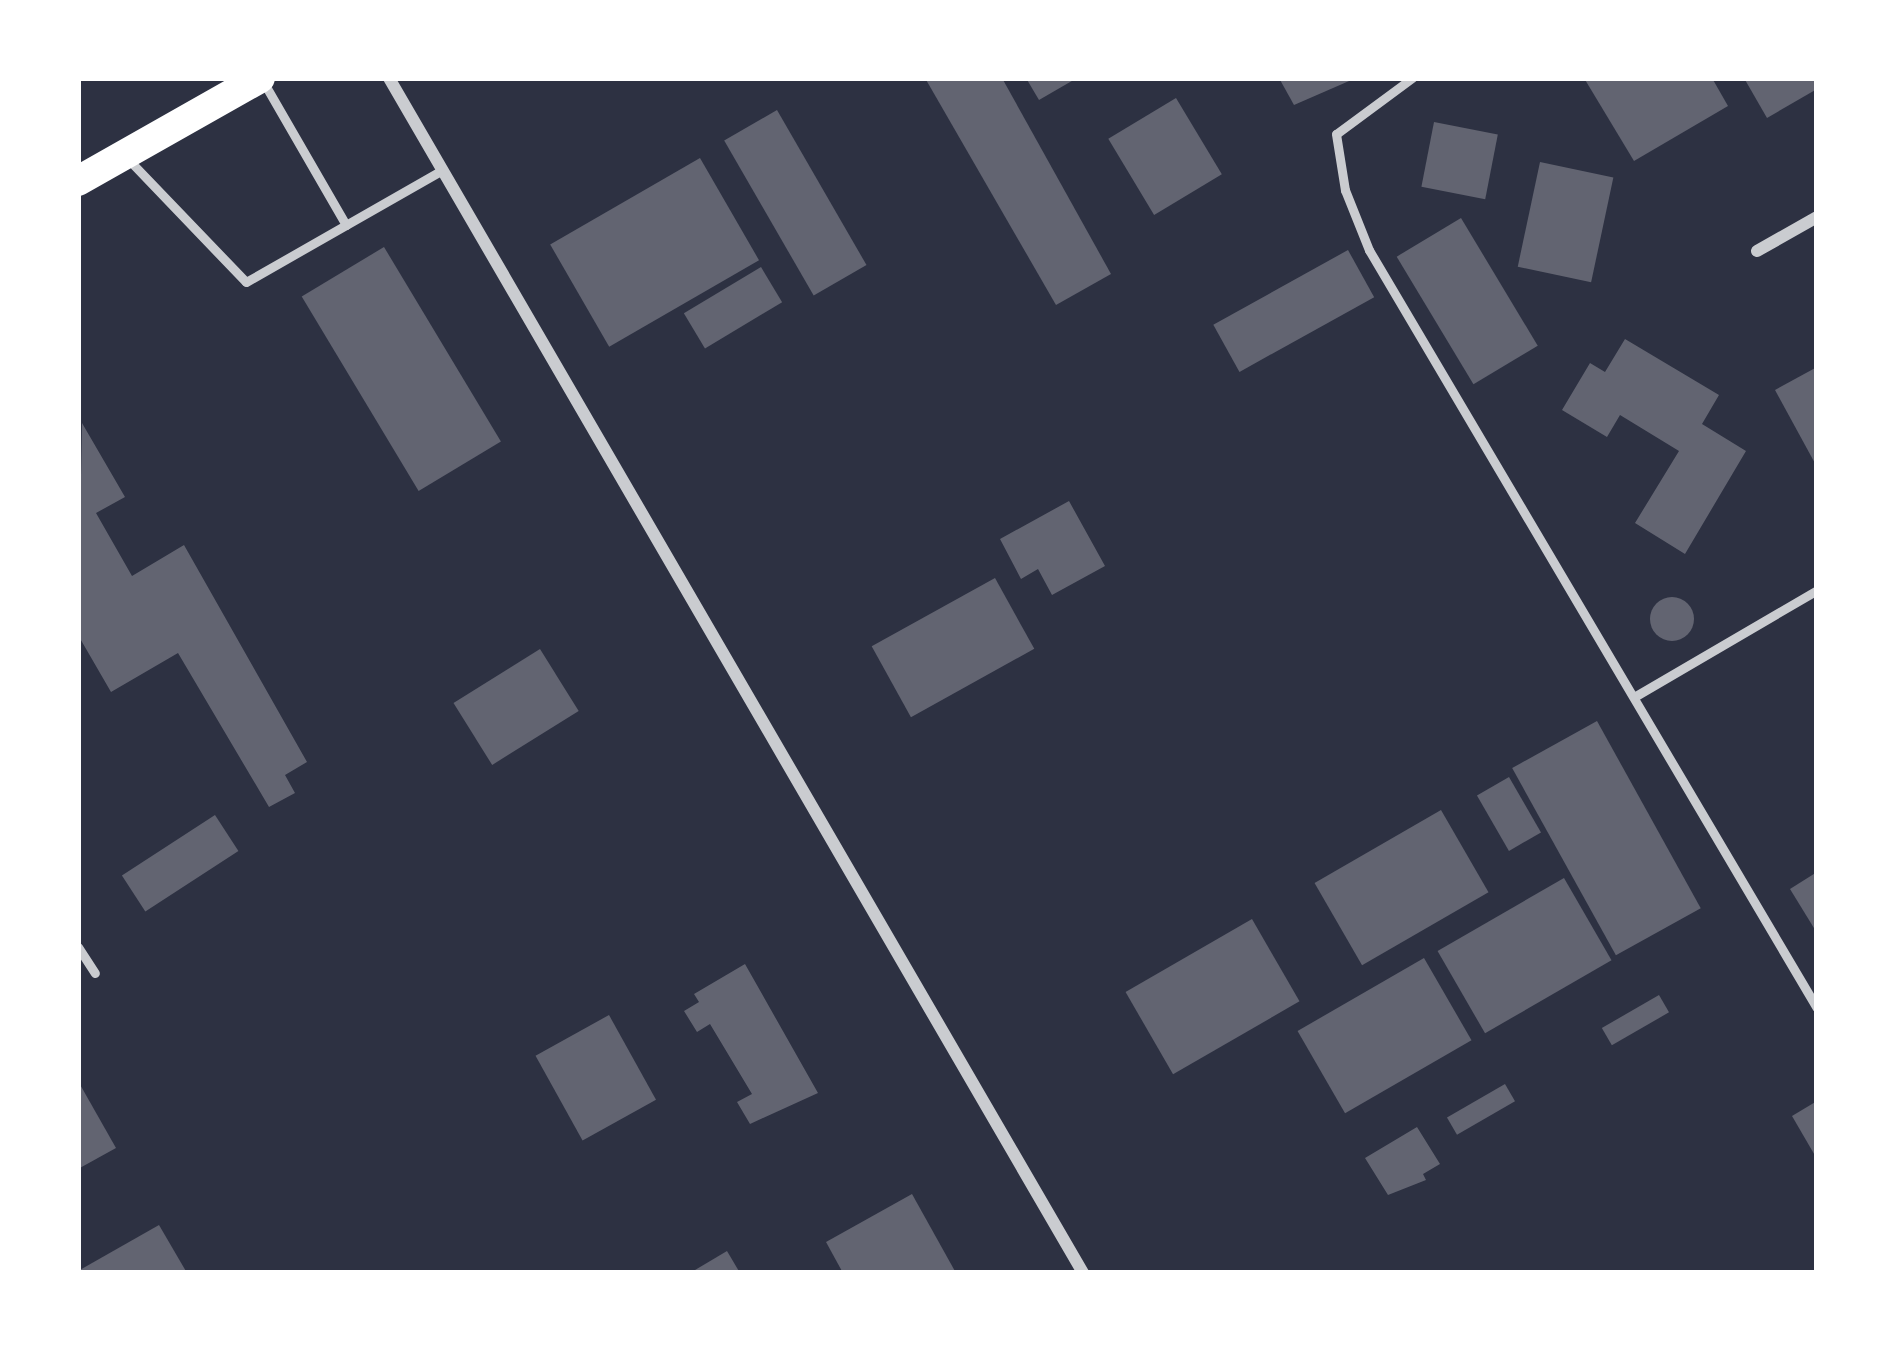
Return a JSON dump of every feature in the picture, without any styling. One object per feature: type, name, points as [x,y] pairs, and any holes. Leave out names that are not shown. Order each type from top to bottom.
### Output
[{"type":"main road","points":[[78,181],[261,78]]},
{"type":"street","points":[[389,78],[1084,1273]]},
{"type":"street","points":[[1757,251],[1817,217]]},
{"type":"lane","points":[[261,78],[346,225]]},
{"type":"lane","points":[[1412,78],[1336,134],[1345,190],[1370,250],[1817,1008]]},
{"type":"lane","points":[[124,155],[246,282],[442,170]]},
{"type":"lane","points":[[1634,697],[1817,590]]},
{"type":"lane","points":[[78,947],[95,973]]},
{"type":"building","points":[[925,78],[1002,78],[1111,274],[1056,305]]},
{"type":"building","points":[[1026,78],[1077,78],[1039,100]]},
{"type":"building","points":[[1279,78],[1356,78],[1294,105]]},
{"type":"building","points":[[1584,78],[1712,78],[1728,106],[1634,161]]},
{"type":"building","points":[[1744,78],[1817,78],[1817,89],[1767,118]]},
{"type":"building","points":[[1176,98],[1222,174],[1154,215],[1108,139]]},
{"type":"building","points":[[777,110],[866,265],[814,296],[724,140]]},
{"type":"building","points":[[1434,122],[1498,134],[1485,199],[1421,187]]},
{"type":"building","points":[[700,158],[759,260],[609,347],[550,244]]},
{"type":"building","points":[[1540,162],[1613,178],[1591,282],[1518,267]]},
{"type":"building","points":[[1461,218],[1538,346],[1473,384],[1397,257]]},
{"type":"building","points":[[384,247],[501,442],[419,491],[302,296]]},
{"type":"building","points":[[1348,250],[1374,297],[1239,372],[1213,325]]},
{"type":"building","points":[[761,267],[782,302],[705,348],[684,313]]},
{"type":"building","points":[[1625,339],[1719,395],[1702,424],[1746,451],[1685,554],[1635,523],[1679,451],[1620,415],[1607,437],[1562,410],[1590,363],[1605,372]]},
{"type":"building","points":[[1817,367],[1817,467],[1775,390]]},
{"type":"building","points":[[82,423],[125,497],[96,513],[132,576],[184,545],[307,762],[285,775],[295,793],[269,807],[178,653],[111,692],[78,635]]},
{"type":"building","points":[[1069,501],[1105,566],[1052,595],[1038,569],[1021,579],[1000,539]]},
{"type":"building","points":[[995,578],[1034,649],[911,717],[872,646]]},
{"type":"building","points":[[1672,597],[1688,603],[1694,619],[1688,635],[1672,641],[1656,635],[1650,619],[1656,603]]},
{"type":"building","points":[[540,649],[579,711],[492,765],[453,703]]},
{"type":"building","points":[[1597,721],[1701,908],[1616,955],[1512,768]]},
{"type":"building","points":[[1509,777],[1541,832],[1509,851],[1477,796]]},
{"type":"building","points":[[1441,810],[1489,892],[1362,965],[1315,883]]},
{"type":"building","points":[[215,815],[238,851],[145,912],[122,875]]},
{"type":"building","points":[[1817,872],[1817,933],[1790,889]]},
{"type":"building","points":[[1564,878],[1612,960],[1485,1033],[1438,951]]},
{"type":"building","points":[[1252,919],[1300,1001],[1173,1074],[1126,992]]},
{"type":"building","points":[[1424,958],[1472,1040],[1345,1113],[1298,1031]]},
{"type":"building","points":[[745,964],[818,1093],[750,1124],[737,1102],[752,1094],[710,1024],[697,1032],[684,1011],[699,1002],[694,994]]},
{"type":"building","points":[[1659,995],[1669,1012],[1612,1045],[1602,1028]]},
{"type":"building","points":[[609,1015],[656,1100],[583,1141],[536,1056]]},
{"type":"building","points":[[78,1081],[116,1148],[78,1169]]},
{"type":"building","points":[[1505,1084],[1515,1101],[1457,1135],[1447,1118]]},
{"type":"building","points":[[1817,1101],[1817,1159],[1792,1116]]},
{"type":"building","points":[[1417,1127],[1440,1164],[1423,1174],[1426,1180],[1388,1195],[1365,1158]]},
{"type":"building","points":[[912,1194],[956,1273],[843,1273],[826,1242]]},
{"type":"building","points":[[159,1225],[187,1273],[78,1273],[78,1271]]},
{"type":"building","points":[[727,1251],[740,1273],[690,1273]]}]
